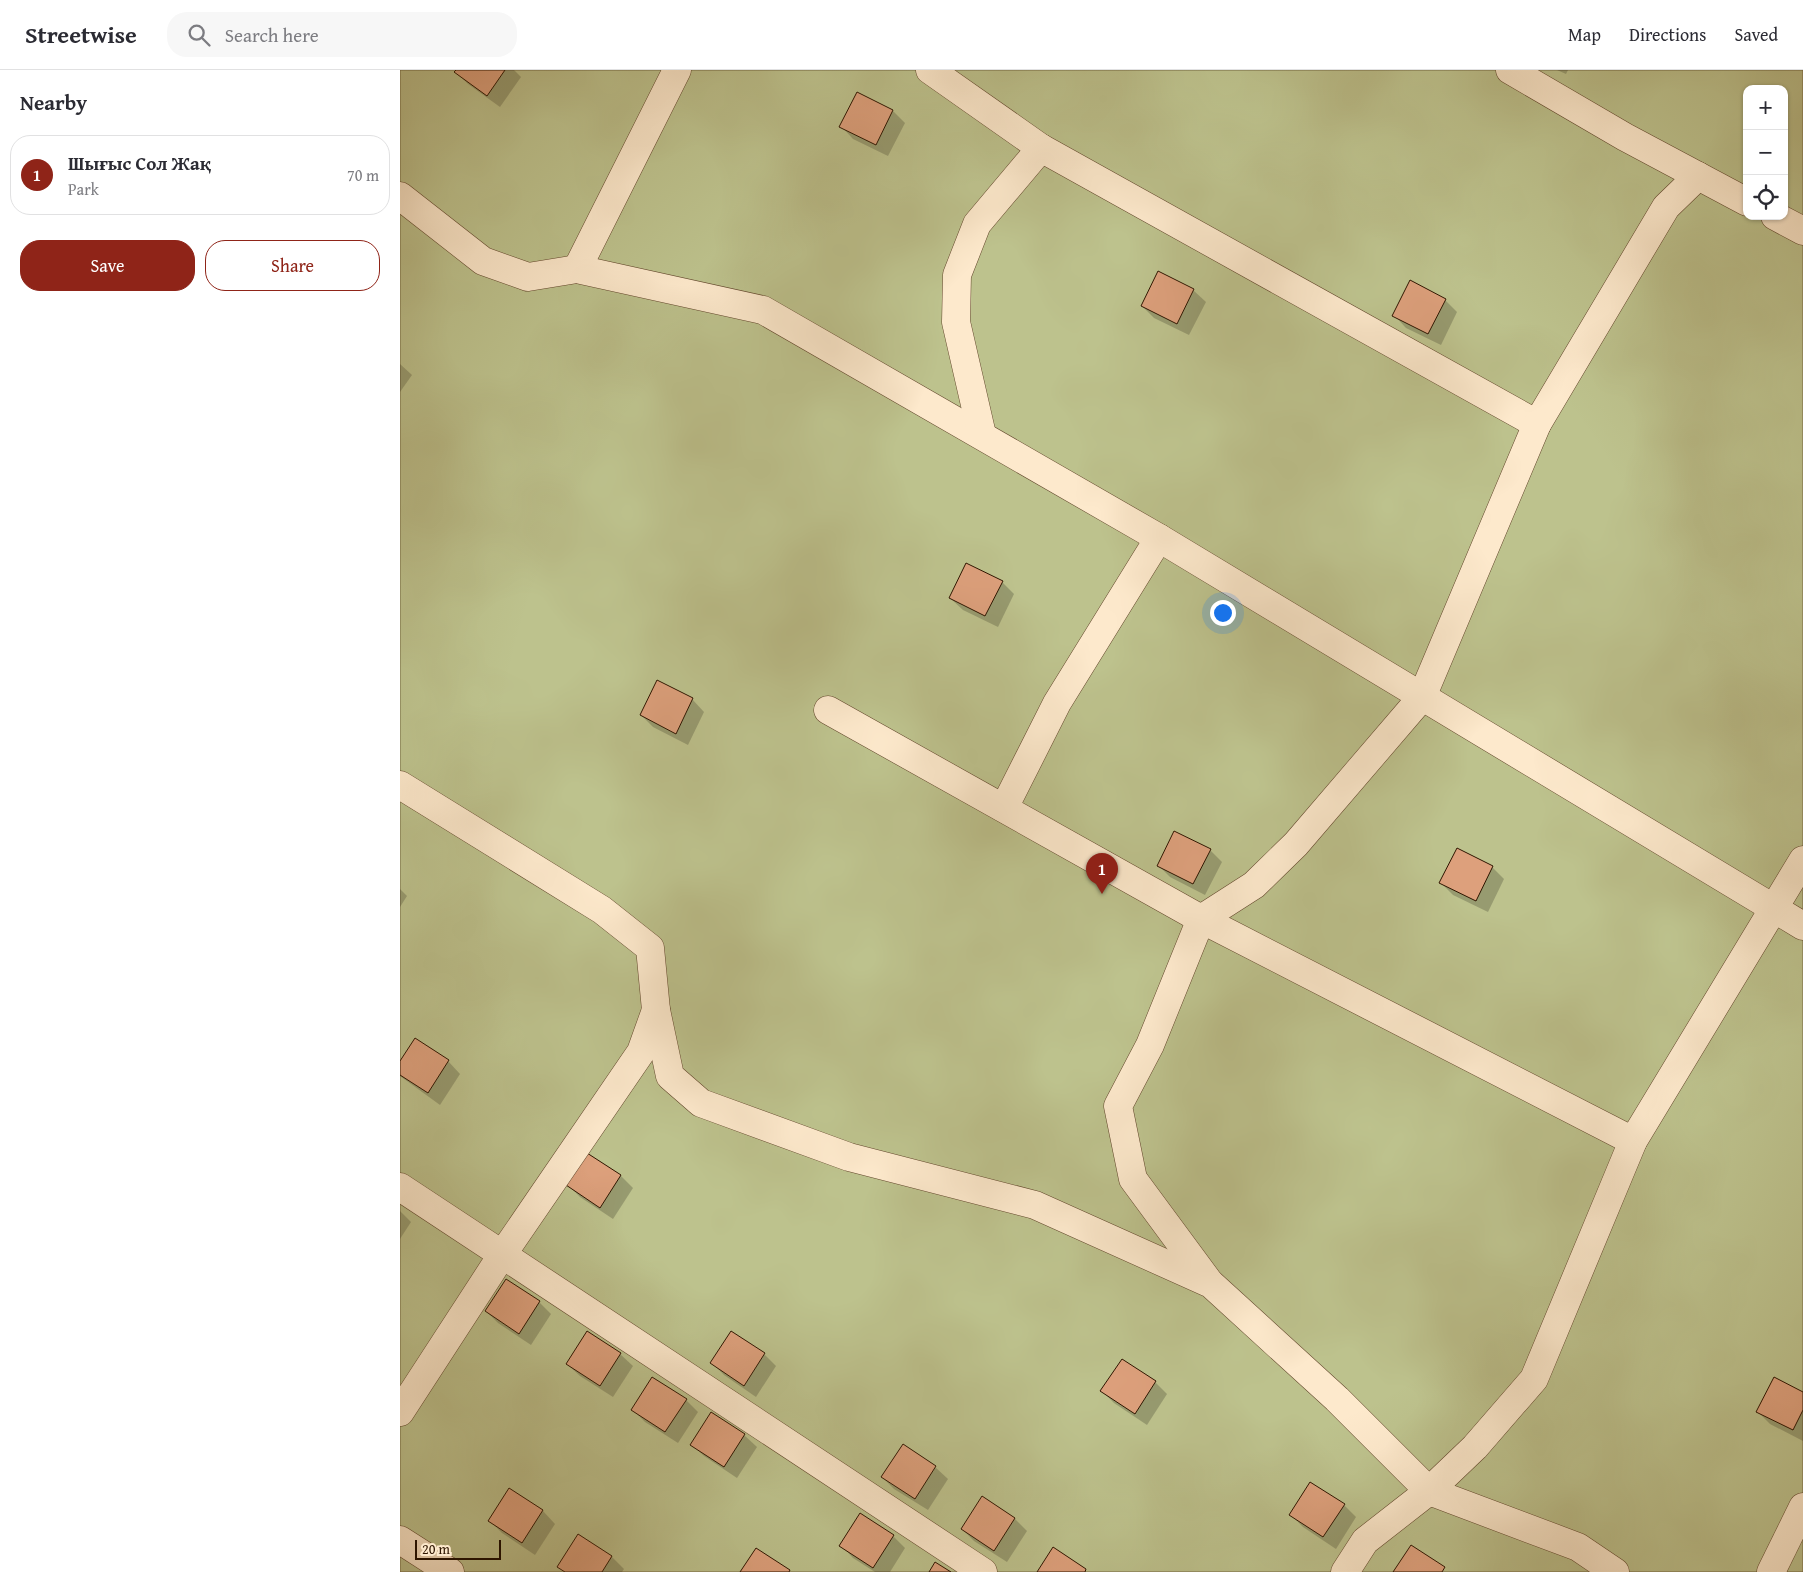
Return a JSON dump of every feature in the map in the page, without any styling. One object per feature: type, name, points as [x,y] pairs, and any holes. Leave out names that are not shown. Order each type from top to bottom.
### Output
[{"type":"street","points":[[577,269],[677,70]]},
{"type":"street","points":[[930,70],[1041,148],[1537,424]]},
{"type":"street","points":[[1510,70],[1743,200]]},
{"type":"street","points":[[982,435],[956,322],[957,275],[977,224],[1041,148]]},
{"type":"street","points":[[1614,1572],[1578,1547],[1429,1491],[1337,1399],[1211,1284],[1133,1179],[1118,1106],[1150,1045],[1201,919],[1254,885],[1296,844],[1422,697],[1537,424],[1666,207],[1698,176]]},
{"type":"street","points":[[400,196],[483,261],[528,277],[577,269],[763,310],[1159,538],[1803,926]]},
{"type":"street","points":[[1782,220],[1803,231]]},
{"type":"street","points":[[1004,808],[1057,703],[1159,538]]},
{"type":"street","points":[[828,710],[1201,919],[1633,1141]]},
{"type":"street","points":[[400,785],[602,910],[650,948],[656,1010],[670,1076],[700,1104],[849,1157],[1034,1205],[1211,1284]]},
{"type":"street","points":[[1345,1572],[1364,1541],[1429,1491],[1476,1447],[1534,1379],[1633,1141],[1803,860]]},
{"type":"street","points":[[400,1412],[502,1255],[642,1052],[656,1010]]},
{"type":"street","points":[[400,1187],[983,1572]]},
{"type":"street","points":[[1771,1572],[1803,1507]]},
{"type":"street","points":[[400,1540],[450,1572]]},
{"type":"green space","points":[[400,70],[1803,70],[1803,1572],[400,1572]]},
{"type":"building","points":[[456,70],[505,70],[487,96],[454,72]]},
{"type":"building","points":[[857,92],[893,110],[876,145],[839,127]]},
{"type":"building","points":[[1158,271],[1194,289],[1177,324],[1141,306]]},
{"type":"building","points":[[1410,280],[1446,299],[1428,334],[1392,316]]},
{"type":"building","points":[[966,563],[1003,581],[985,616],[949,598]]},
{"type":"building","points":[[657,680],[693,698],[676,734],[640,715]]},
{"type":"building","points":[[1174,831],[1211,849],[1193,884],[1157,866]]},
{"type":"building","points":[[1457,848],[1493,866],[1476,901],[1439,883]]},
{"type":"building","points":[[415,1038],[449,1060],[428,1093],[400,1075],[400,1061]]},
{"type":"building","points":[[587,1153],[621,1175],[600,1208],[566,1185]]},
{"type":"building","points":[[506,1279],[540,1301],[519,1334],[485,1311]]},
{"type":"building","points":[[587,1331],[621,1353],[600,1386],[566,1364]]},
{"type":"building","points":[[731,1331],[765,1353],[744,1386],[710,1363]]},
{"type":"building","points":[[1122,1359],[1156,1381],[1135,1414],[1100,1391]]},
{"type":"building","points":[[652,1377],[687,1399],[665,1432],[631,1410]]},
{"type":"building","points":[[1774,1377],[1803,1392],[1803,1410],[1793,1430],[1756,1412]]},
{"type":"building","points":[[711,1412],[745,1434],[724,1467],[690,1445]]},
{"type":"building","points":[[903,1444],[936,1466],[915,1499],[881,1477]]},
{"type":"building","points":[[1310,1482],[1345,1504],[1323,1537],[1289,1515]]},
{"type":"building","points":[[509,1488],[543,1510],[522,1543],[488,1521]]},
{"type":"building","points":[[982,1496],[1015,1518],[994,1551],[961,1529]]},
{"type":"building","points":[[860,1513],[894,1535],[873,1568],[839,1546]]},
{"type":"building","points":[[578,1534],[612,1556],[602,1572],[565,1572],[557,1567]]},
{"type":"building","points":[[1411,1545],[1445,1567],[1442,1572],[1393,1572]]},
{"type":"building","points":[[1053,1547],[1086,1569],[1085,1572],[1037,1572]]},
{"type":"building","points":[[756,1548],[790,1570],[789,1572],[740,1572]]},
{"type":"building","points":[[935,1562],[951,1572],[929,1572]]},
{"type":"place","name":"Шығыс Сол Жақ","points":[[1102,894]]}]
